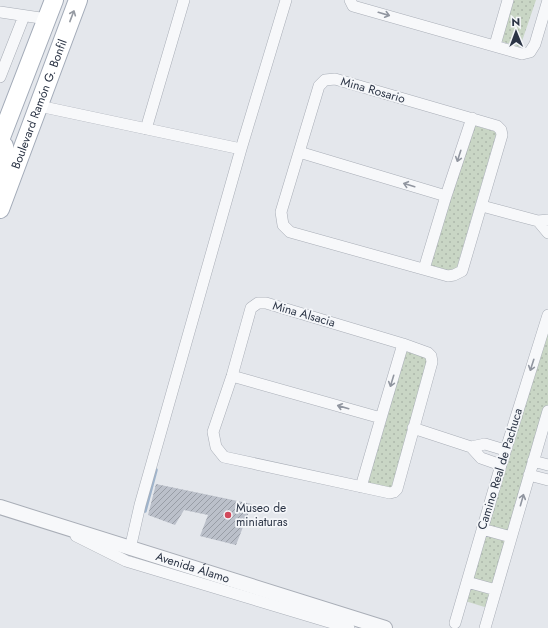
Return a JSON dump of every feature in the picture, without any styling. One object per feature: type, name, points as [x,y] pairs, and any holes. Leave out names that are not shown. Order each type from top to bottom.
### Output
[{"type":"main road","name":"Boulevard Ramón G. Bonfil","points":[[0,140],[54,0]]},
{"type":"main road","name":"Boulevard Ramón G. Bonfil","points":[[0,209],[78,0]]},
{"type":"main road","points":[[29,131],[19,127],[18,115],[44,47],[46,19]]},
{"type":"main road","points":[[0,143],[4,146],[6,158],[0,174]]},
{"type":"street","points":[[146,129],[184,0]]},
{"type":"street","points":[[130,549],[144,490],[241,149],[286,0]]},
{"type":"street","points":[[350,0],[353,6],[495,45],[522,54],[530,52],[535,44],[548,0]]},
{"type":"street","points":[[495,45],[508,0]]},
{"type":"street","points":[[0,12],[46,19]]},
{"type":"street","points":[[0,77],[24,16]]},
{"type":"street","name":"Mina Rosario","points":[[335,78],[472,118],[497,126],[501,130],[502,135],[462,271],[448,276],[290,232],[283,225],[281,212],[319,86],[325,80],[335,78]]},
{"type":"street","points":[[39,106],[241,149]]},
{"type":"street","points":[[424,269],[472,118]]},
{"type":"street","points":[[299,152],[446,196]]},
{"type":"street","points":[[482,206],[543,221],[548,233]]},
{"type":"street","name":"Mina Alsacia","points":[[258,303],[266,303],[403,344],[428,353],[431,356],[432,362],[396,489],[390,493],[224,457],[216,448],[213,432],[232,376],[251,308],[258,303]]},
{"type":"street","name":"Camino Real de Pachuca","points":[[456,623],[500,464],[543,347],[548,315]]},
{"type":"street","points":[[362,488],[380,418],[403,344]]},
{"type":"street","points":[[232,376],[380,418]]},
{"type":"street","points":[[485,628],[548,410]]},
{"type":"street","points":[[413,428],[471,447],[481,458],[500,464]]},
{"type":"street","points":[[471,447],[485,444],[505,450]]},
{"type":"street","points":[[533,461],[548,465]]},
{"type":"street","points":[[529,475],[548,480]]},
{"type":"street","name":"Avenida Álamo","points":[[0,507],[385,628]]},
{"type":"street","points":[[54,524],[126,561],[349,628]]},
{"type":"street","points":[[482,529],[511,537]]},
{"type":"street","points":[[467,582],[496,590]]},
{"type":"green space","points":[[512,0],[536,0],[520,47],[500,41]]},
{"type":"green space","points":[[473,125],[497,132],[455,274],[430,266]]},
{"type":"green space","points":[[548,315],[548,411],[491,609],[462,600]]},
{"type":"green space","points":[[405,349],[429,359],[392,488],[365,483]]},
{"type":"building","name":"Museo de miniaturas","points":[[156,484],[252,504],[236,545],[200,536],[208,515],[184,510],[175,525],[148,515]]},
{"type":"waterway","points":[[145,511],[156,470]]},
{"type":"place","name":"Museo de miniaturas","points":[[228,515]]}]
